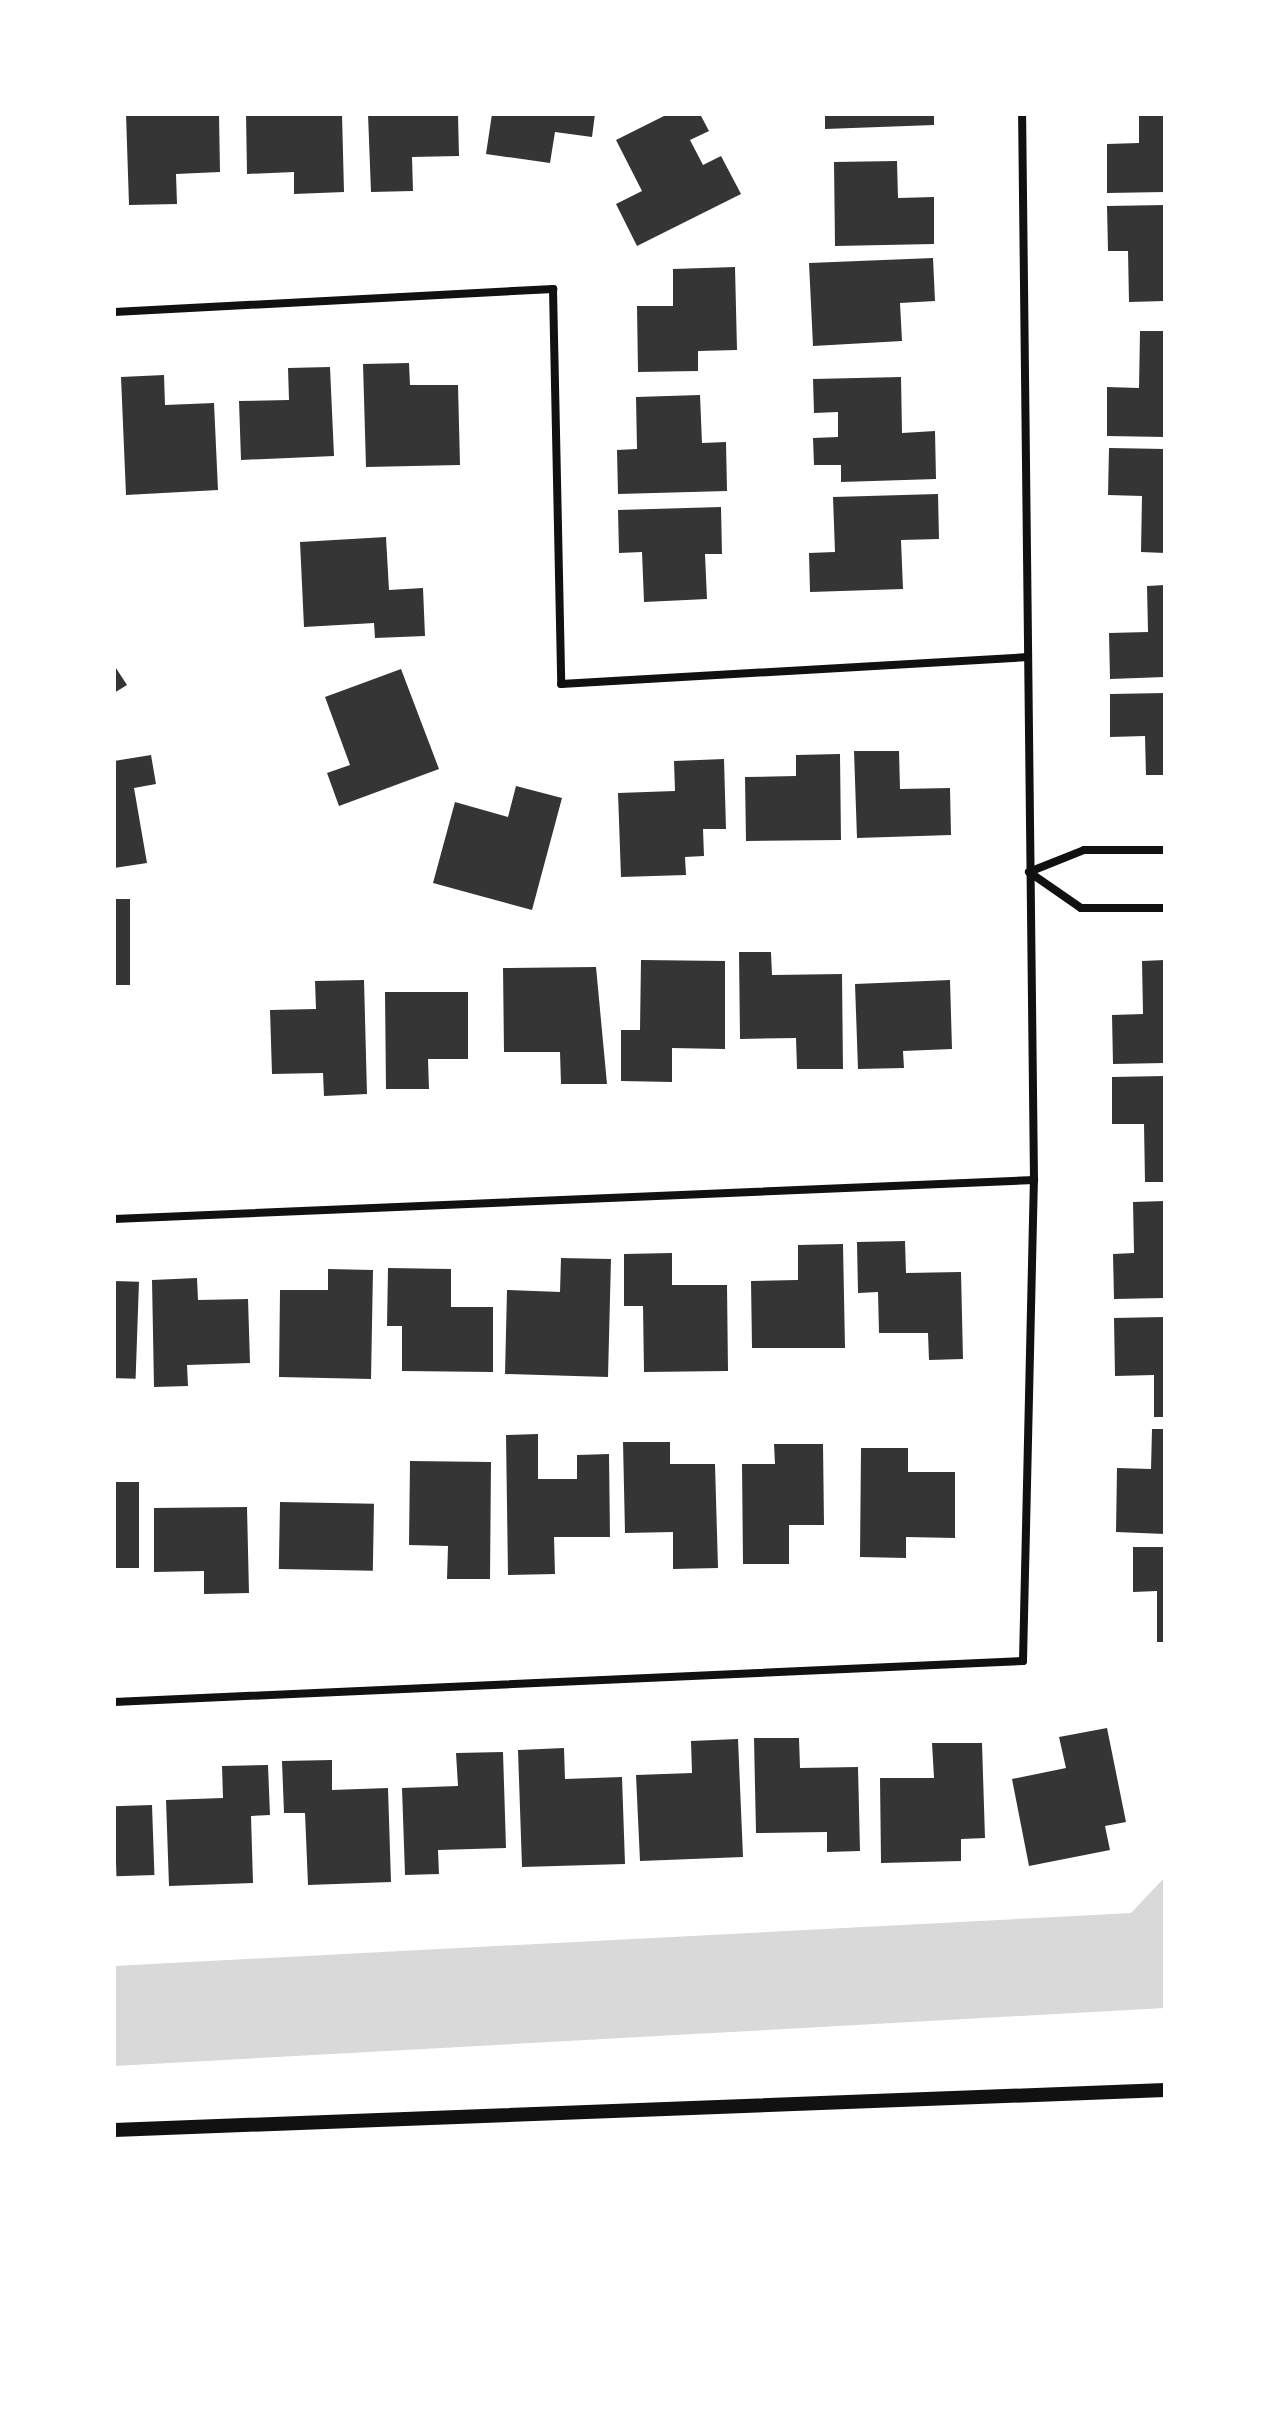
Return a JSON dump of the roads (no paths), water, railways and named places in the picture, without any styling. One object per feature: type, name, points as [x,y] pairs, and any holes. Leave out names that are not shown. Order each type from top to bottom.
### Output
[{"type":"street","points":[[114,1702],[1023,1661],[1034,1180],[1024,657],[1022,114]]},
{"type":"street","points":[[114,312],[553,289],[561,684],[1024,657]]},
{"type":"street","points":[[1029,872],[1084,850],[1165,850]]},
{"type":"street","points":[[1029,872],[1081,908],[1165,908]]},
{"type":"street","points":[[114,1219],[1034,1180]]},
{"type":"street","points":[[114,2130],[1165,2090]]}]
